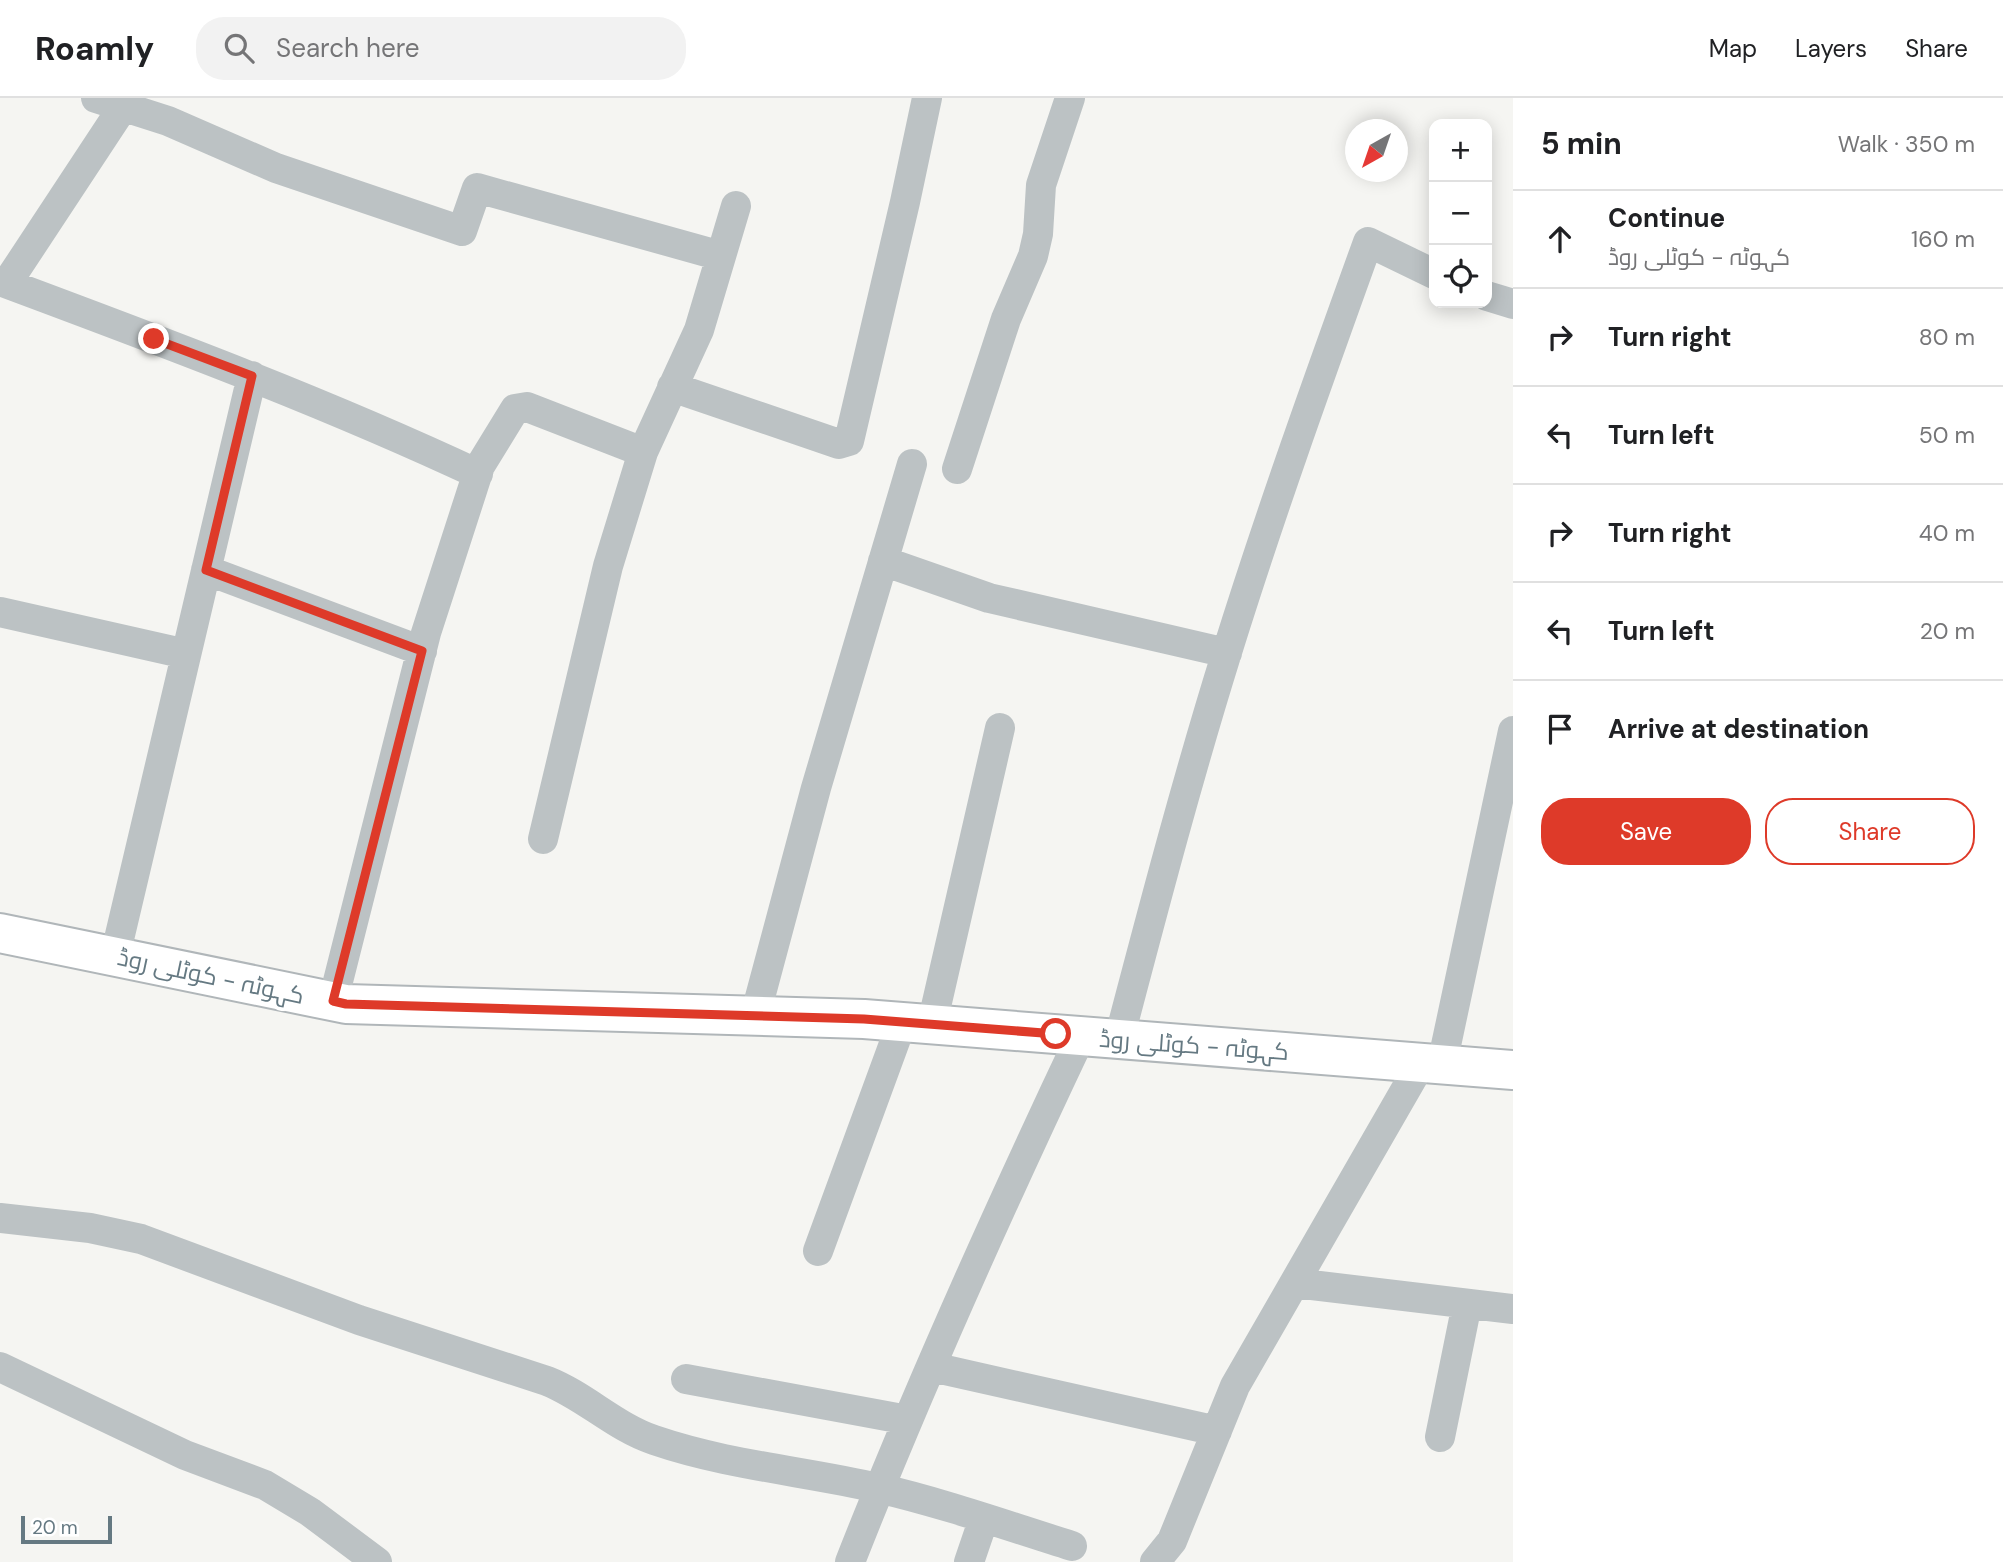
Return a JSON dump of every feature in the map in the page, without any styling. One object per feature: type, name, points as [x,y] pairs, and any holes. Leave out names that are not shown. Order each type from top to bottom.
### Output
[{"type":"main road","name":"کہوٹہ - کوٹلی روڈ","points":[[0,933],[333,1001],[360,1004],[917,1023],[1513,1070]]},
{"type":"street","points":[[672,387],[839,444],[849,441],[927,98]]},
{"type":"street","points":[[957,469],[1006,319],[1033,256],[1038,234],[1041,185],[1070,98]]},
{"type":"street","points":[[478,474],[393,434],[252,376],[4,282],[110,102],[168,121],[276,168],[462,231],[477,188],[721,257]]},
{"type":"street","points":[[542,839],[608,566],[643,452],[699,330],[736,206]]},
{"type":"street","points":[[1119,1039],[1227,653],[1291,455],[1368,242],[1429,272]]},
{"type":"street","points":[[1492,298],[1513,304]]},
{"type":"street","points":[[115,956],[252,376]]},
{"type":"street","points":[[333,1001],[422,651],[478,474],[515,409],[527,407],[643,452]]},
{"type":"street","points":[[755,1016],[816,788],[912,464]]},
{"type":"street","points":[[883,561],[989,598],[1227,653]]},
{"type":"street","points":[[206,570],[422,651]]},
{"type":"street","points":[[0,612],[186,654]]},
{"type":"street","points":[[818,1251],[917,1023],[1000,728]]},
{"type":"street","points":[[1155,1562],[1172,1541],[1235,1386],[1295,1283],[1431,1063],[1513,732]]},
{"type":"street","points":[[850,1562],[908,1420],[1081,1036]]},
{"type":"street","points":[[0,1218],[90,1228],[141,1239],[359,1320],[547,1381],[567,1389],[613,1419],[651,1439],[719,1458],[879,1488],[1072,1546]]},
{"type":"street","points":[[1295,1283],[1513,1309]]},
{"type":"street","points":[[1440,1437],[1466,1304]]},
{"type":"street","points":[[0,1367],[185,1455],[265,1485],[310,1511],[377,1562]]},
{"type":"street","points":[[932,1367],[1217,1431]]},
{"type":"street","points":[[686,1379],[908,1420]]},
{"type":"street","points":[[969,1562],[984,1518]]},
{"type":"route","points":[[154,339],[252,376],[206,570],[422,651],[333,1001],[346,1004],[864,1019],[1056,1034]]}]
